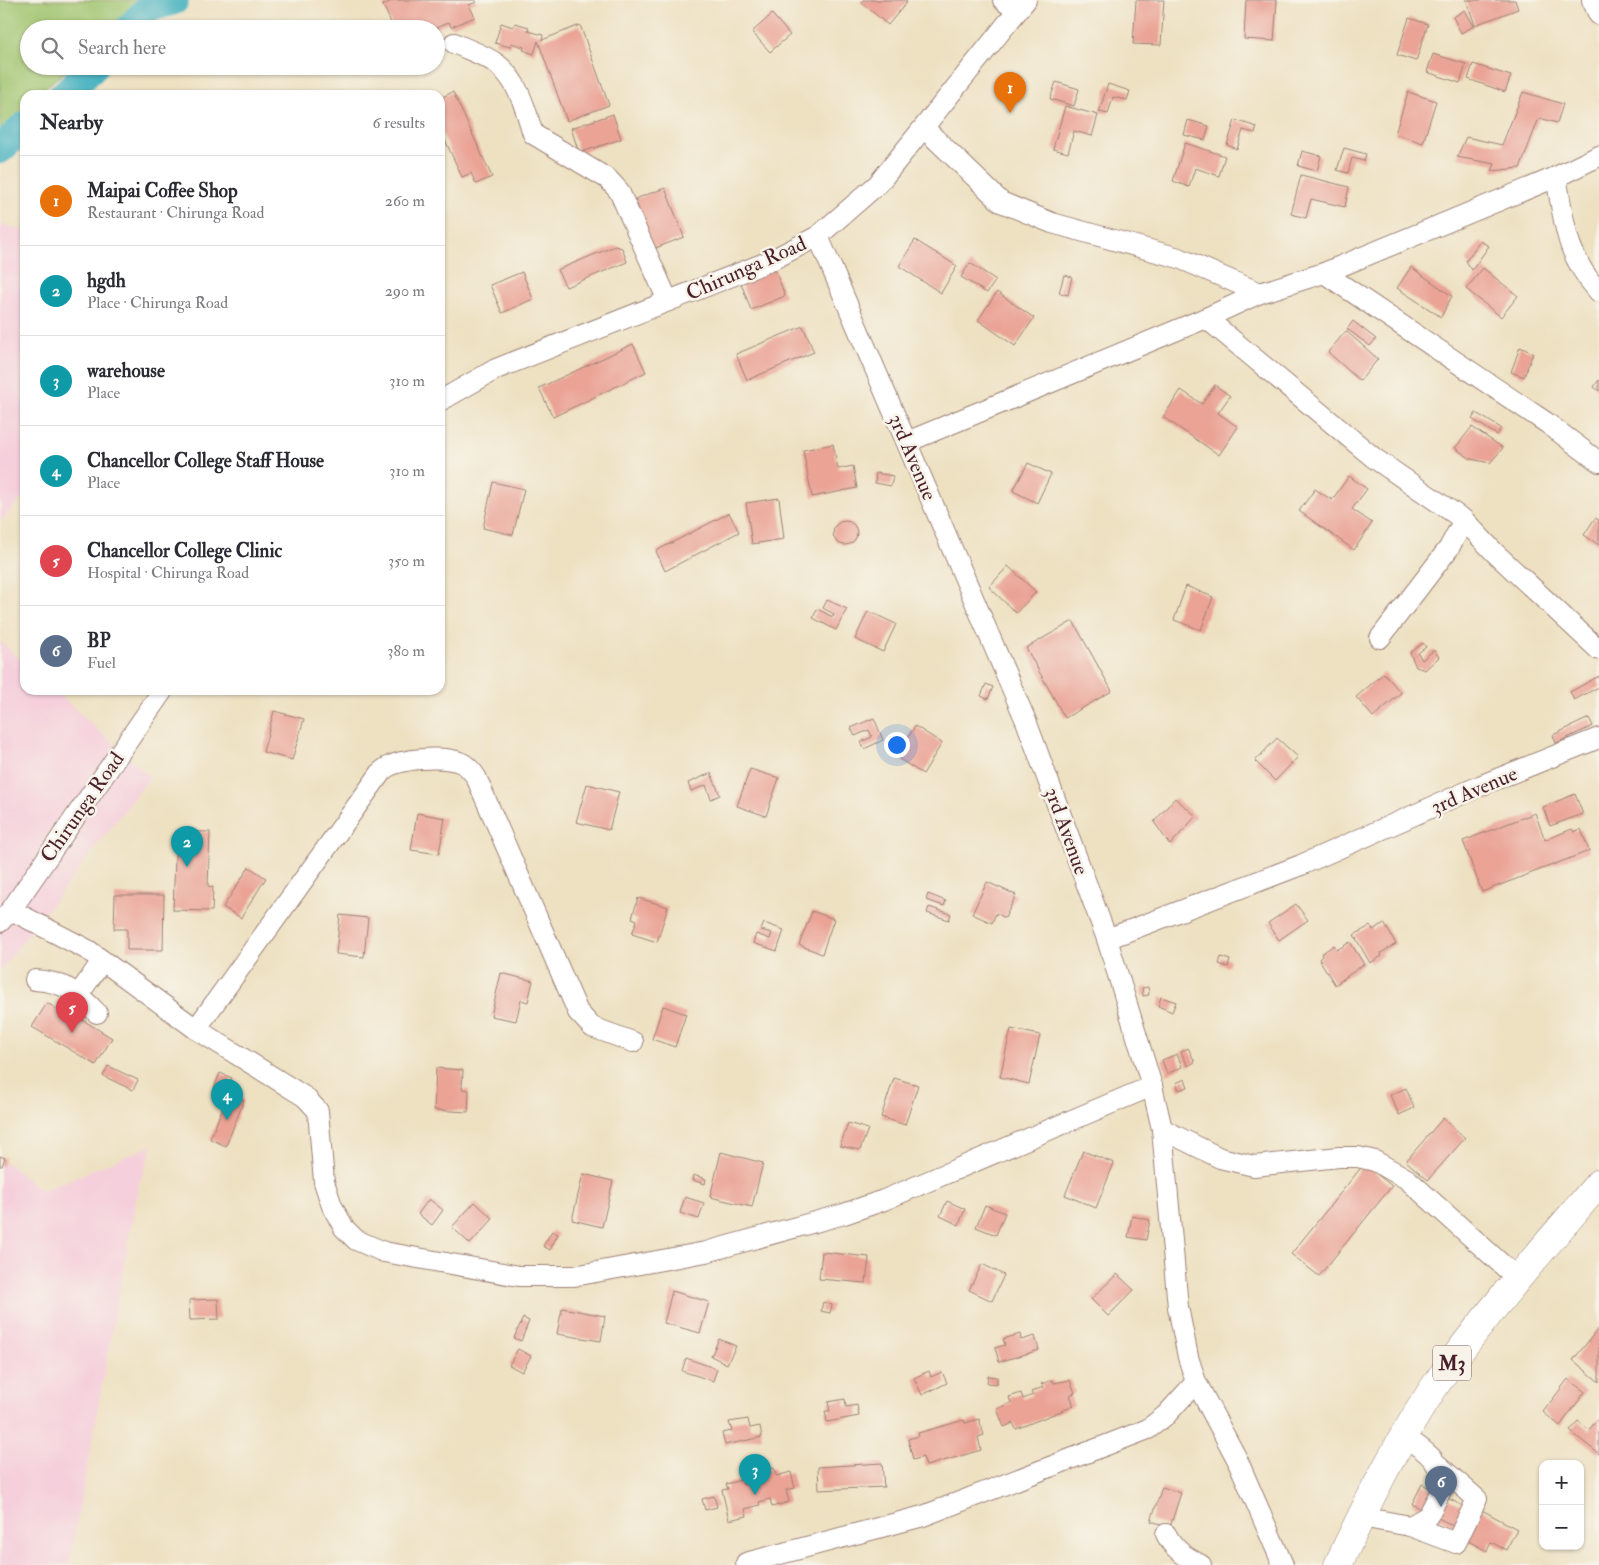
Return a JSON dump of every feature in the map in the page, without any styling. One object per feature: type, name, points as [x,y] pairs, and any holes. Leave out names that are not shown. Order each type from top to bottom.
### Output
[{"type":"highway","name":"M3","points":[[1338,1565],[1404,1436],[1448,1368],[1518,1279],[1599,1183]]},
{"type":"street","points":[[1592,0],[1599,15]]},
{"type":"street","name":"Chirunga Road","points":[[445,398],[496,369],[770,261],[818,236],[878,184],[924,128],[1016,4]]},
{"type":"street","points":[[454,43],[497,64],[511,80],[524,107],[533,134],[608,179],[619,191],[668,301]]},
{"type":"street","points":[[924,128],[1001,202],[1052,224],[1179,258],[1218,273],[1260,294]]},
{"type":"street","points":[[907,442],[1260,294],[1324,273],[1556,176],[1599,156]]},
{"type":"street","points":[[1556,176],[1567,239],[1574,258],[1584,276],[1599,292]]},
{"type":"street","name":"3rd Avenue","points":[[818,236],[1026,721],[1108,939],[1301,865],[1482,785],[1599,738]]},
{"type":"street","points":[[1324,273],[1547,423],[1599,462]]},
{"type":"street","points":[[1206,318],[1374,458],[1464,520],[1494,552],[1599,650]]},
{"type":"street","points":[[1380,638],[1449,548],[1464,520]]},
{"type":"street","name":"Chirunga Road","points":[[5,916],[160,695]]},
{"type":"street","points":[[196,1029],[382,771],[401,761],[449,760],[470,768],[476,777],[583,1020],[592,1027],[633,1042]]},
{"type":"street","points":[[5,916],[78,944],[196,1029],[305,1097],[318,1111],[324,1182],[328,1196],[344,1228],[356,1240],[384,1252],[519,1276],[574,1276],[697,1254],[844,1214],[884,1200],[1152,1086]]},
{"type":"street","points":[[1108,939],[1152,1086],[1162,1129],[1178,1307],[1183,1337],[1196,1382],[1237,1459],[1283,1565]]},
{"type":"street","points":[[79,994],[102,960]]},
{"type":"street","points":[[35,980],[54,981],[79,994],[97,1013]]},
{"type":"street","points":[[1162,1129],[1220,1158],[1254,1166],[1339,1157],[1358,1157],[1375,1161],[1407,1179],[1518,1279]]},
{"type":"street","points":[[746,1563],[923,1516],[1148,1429],[1166,1415],[1196,1382]]},
{"type":"street","points":[[1361,1517],[1410,1526],[1456,1544],[1477,1499],[1428,1454],[1404,1436]]},
{"type":"street","points":[[1410,1526],[1428,1516],[1444,1485],[1438,1465]]},
{"type":"street","points":[[1166,1534],[1171,1544],[1181,1554],[1201,1565]]},
{"type":"shaded area","points":[[0,224],[20,230],[20,500],[0,522]]},
{"type":"shaded area","points":[[0,641],[20,659],[20,695],[60,695],[150,777],[0,971]]},
{"type":"shaded area","points":[[153,1145],[139,1183],[69,1565],[0,1565],[0,1158],[42,1191]]},
{"type":"green space","points":[[0,0],[141,0],[121,20],[20,20],[20,75],[61,75],[42,90],[20,90],[20,116],[0,145]]},
{"type":"building","points":[[394,0],[476,0],[476,2],[469,5],[475,17],[451,27],[449,22],[445,24],[445,20],[390,20],[383,5]]},
{"type":"building","points":[[863,0],[904,0],[907,2],[888,25],[861,2]]},
{"type":"building","points":[[1136,0],[1164,0],[1161,45],[1133,44]]},
{"type":"building","points":[[1246,0],[1277,0],[1274,41],[1244,39]]},
{"type":"building","points":[[1466,0],[1515,0],[1518,9],[1475,25]]},
{"type":"building","points":[[1465,10],[1474,26],[1461,33],[1453,17]]},
{"type":"building","points":[[772,14],[790,35],[770,52],[752,32]]},
{"type":"building","points":[[1409,18],[1428,24],[1416,61],[1397,55]]},
{"type":"building","points":[[501,23],[513,27],[515,23],[529,27],[528,31],[543,35],[542,40],[580,25],[609,105],[567,121],[538,41],[534,54],[523,50],[524,47],[511,43],[510,47],[495,43]]},
{"type":"building","points":[[1433,54],[1466,64],[1460,83],[1427,72]]},
{"type":"building","points":[[1473,64],[1511,76],[1505,92],[1468,79]]},
{"type":"building","points":[[1056,82],[1079,89],[1074,106],[1050,99]]},
{"type":"building","points":[[1108,84],[1130,91],[1127,100],[1113,97],[1108,114],[1099,112]]},
{"type":"building","points":[[453,92],[492,177],[476,184],[471,173],[462,177],[445,140],[445,96]]},
{"type":"building","points":[[1408,92],[1436,101],[1423,143],[1395,134]]},
{"type":"building","points":[[1523,92],[1563,104],[1557,123],[1539,118],[1520,168],[1492,171],[1495,164],[1457,157],[1466,137],[1502,145]]},
{"type":"building","points":[[1065,106],[1098,115],[1092,136],[1074,131],[1068,153],[1053,149]]},
{"type":"building","points":[[613,114],[621,139],[579,153],[571,128]]},
{"type":"building","points":[[1188,120],[1209,126],[1205,140],[1184,135]]},
{"type":"building","points":[[1235,120],[1257,127],[1255,133],[1243,130],[1237,149],[1227,145]]},
{"type":"building","points":[[1185,143],[1225,156],[1219,176],[1195,168],[1189,187],[1173,181]]},
{"type":"building","points":[[1344,148],[1366,154],[1364,161],[1352,158],[1348,173],[1337,170]]},
{"type":"building","points":[[1302,151],[1321,156],[1317,171],[1298,166]]},
{"type":"building","points":[[1301,175],[1349,187],[1345,207],[1311,199],[1306,218],[1291,214]]},
{"type":"building","points":[[665,188],[684,237],[653,249],[635,199]]},
{"type":"building","points":[[915,240],[957,266],[941,293],[899,266]]},
{"type":"building","points":[[1480,241],[1489,246],[1472,270],[1466,261]]},
{"type":"building","points":[[615,246],[622,248],[627,262],[566,287],[557,270]]},
{"type":"building","points":[[970,263],[996,280],[987,293],[961,277]]},
{"type":"building","points":[[1411,267],[1452,296],[1441,317],[1397,288]]},
{"type":"building","points":[[1483,268],[1518,296],[1501,317],[1466,289]]},
{"type":"building","points":[[775,269],[785,296],[751,310],[741,283]]},
{"type":"building","points":[[522,272],[533,299],[502,313],[490,285]]},
{"type":"building","points":[[1064,275],[1072,277],[1068,295],[1059,293]]},
{"type":"building","points":[[997,292],[1034,318],[1015,346],[978,320]]},
{"type":"building","points":[[1353,321],[1376,339],[1370,346],[1347,329]]},
{"type":"building","points":[[803,326],[814,352],[747,380],[736,354]]},
{"type":"building","points":[[1346,331],[1378,359],[1360,381],[1328,352]]},
{"type":"building","points":[[633,344],[646,372],[553,417],[539,388]]},
{"type":"building","points":[[1520,347],[1533,353],[1524,377],[1511,372]]},
{"type":"building","points":[[1599,380],[1599,391],[1594,387]]},
{"type":"building","points":[[1215,385],[1230,396],[1218,413],[1238,427],[1219,455],[1163,417],[1181,390],[1202,404]]},
{"type":"building","points":[[1476,413],[1501,428],[1497,435],[1472,419]]},
{"type":"building","points":[[1472,427],[1503,448],[1490,463],[1471,459],[1455,448]]},
{"type":"building","points":[[833,444],[838,469],[853,466],[857,488],[812,497],[803,450]]},
{"type":"building","points":[[1028,463],[1051,474],[1037,503],[1013,491]]},
{"type":"building","points":[[876,473],[893,476],[891,486],[875,483]]},
{"type":"building","points":[[1349,476],[1367,489],[1352,509],[1372,523],[1354,550],[1299,511],[1315,489],[1332,500]]},
{"type":"building","points":[[493,482],[524,489],[513,535],[483,528]]},
{"type":"building","points":[[779,498],[784,539],[752,544],[746,503]]},
{"type":"building","points":[[729,513],[739,532],[665,571],[656,551]]},
{"type":"building","points":[[1595,518],[1599,520],[1599,545],[1584,535]]},
{"type":"building","points":[[845,521],[850,522],[856,528],[856,538],[850,544],[845,545],[840,544],[834,538],[833,533],[834,528],[840,522]]},
{"type":"building","points":[[1008,566],[1036,592],[1016,613],[989,587]]},
{"type":"building","points":[[1186,586],[1213,597],[1201,630],[1174,620]]},
{"type":"building","points":[[827,600],[847,609],[836,630],[813,618],[817,609],[833,617],[834,614],[823,608]]},
{"type":"building","points":[[868,611],[896,624],[883,652],[855,639]]},
{"type":"building","points":[[1073,621],[1112,691],[1065,718],[1026,648]]},
{"type":"building","points":[[1423,643],[1426,647],[1418,653],[1422,660],[1434,650],[1439,657],[1425,670],[1416,667],[1410,653]]},
{"type":"building","points":[[1384,673],[1401,693],[1373,717],[1356,697]]},
{"type":"building","points":[[1599,676],[1599,687],[1574,700],[1570,692]]},
{"type":"building","points":[[986,684],[993,687],[988,699],[981,696]]},
{"type":"building","points":[[274,711],[304,719],[292,760],[263,752]]},
{"type":"building","points":[[874,718],[883,740],[864,749],[861,742],[872,737],[869,730],[855,736],[851,728]]},
{"type":"building","points":[[1589,718],[1593,726],[1556,743],[1553,735]]},
{"type":"building","points":[[915,726],[942,743],[923,774],[896,757]]},
{"type":"building","points":[[1277,738],[1298,757],[1275,781],[1255,761]]},
{"type":"building","points":[[750,769],[779,778],[766,816],[737,806]]},
{"type":"building","points":[[711,773],[720,795],[711,799],[706,785],[691,791],[688,783]]},
{"type":"building","points":[[587,784],[619,792],[609,830],[576,822]]},
{"type":"building","points":[[1575,794],[1583,814],[1550,826],[1543,807]]},
{"type":"building","points":[[1175,798],[1196,816],[1170,845],[1154,822]]},
{"type":"building","points":[[417,813],[445,818],[439,854],[411,850]]},
{"type":"building","points":[[1535,813],[1545,840],[1572,829],[1574,832],[1581,829],[1589,851],[1482,892],[1463,841]]},
{"type":"building","points":[[176,831],[210,832],[208,886],[213,887],[212,911],[173,910]]},
{"type":"building","points":[[249,867],[266,878],[241,918],[223,907]]},
{"type":"building","points":[[987,882],[1016,895],[1005,918],[996,913],[992,923],[972,914]]},
{"type":"building","points":[[928,894],[946,901],[944,906],[926,900]]},
{"type":"building","points":[[115,895],[164,895],[163,950],[127,950],[127,929],[114,929]]},
{"type":"building","points":[[638,898],[668,907],[657,942],[632,934],[637,920],[632,918]]},
{"type":"building","points":[[1296,904],[1308,920],[1279,940],[1268,923]]},
{"type":"building","points":[[929,907],[951,914],[949,920],[927,913]]},
{"type":"building","points":[[812,911],[834,919],[822,954],[799,945]]},
{"type":"building","points":[[340,915],[368,918],[364,957],[336,954]]},
{"type":"building","points":[[764,923],[784,930],[777,951],[753,943],[756,934],[770,939],[772,933],[761,930]]},
{"type":"building","points":[[1384,923],[1396,944],[1381,953],[1382,956],[1370,963],[1354,935],[1370,926],[1373,930]]},
{"type":"building","points":[[1350,942],[1364,964],[1335,985],[1319,959],[1322,956],[1321,954],[1334,945],[1337,950]]},
{"type":"building","points":[[1221,957],[1230,960],[1228,967],[1219,964]]},
{"type":"building","points":[[501,973],[533,981],[528,1002],[521,1000],[516,1021],[491,1016]]},
{"type":"building","points":[[1148,987],[1149,995],[1143,996],[1142,988]]},
{"type":"building","points":[[1161,997],[1176,1002],[1172,1012],[1158,1006]]},
{"type":"building","points":[[47,1003],[79,1022],[81,1019],[112,1038],[96,1065],[32,1027]]},
{"type":"building","points":[[663,1006],[686,1014],[675,1047],[652,1039]]},
{"type":"building","points":[[1011,1029],[1040,1035],[1029,1084],[1000,1077]]},
{"type":"building","points":[[1188,1048],[1195,1062],[1188,1066],[1181,1052]]},
{"type":"building","points":[[1177,1054],[1182,1067],[1167,1074],[1162,1060]]},
{"type":"building","points":[[108,1066],[138,1080],[133,1090],[103,1076]]},
{"type":"building","points":[[436,1068],[463,1070],[462,1089],[469,1090],[468,1112],[434,1110]]},
{"type":"building","points":[[220,1073],[232,1078],[225,1093],[214,1088]]},
{"type":"building","points":[[894,1078],[918,1085],[905,1125],[881,1117]]},
{"type":"building","points":[[1185,1079],[1188,1087],[1179,1090],[1176,1083]]},
{"type":"building","points":[[1406,1088],[1414,1108],[1399,1115],[1390,1095]]},
{"type":"building","points":[[229,1092],[244,1100],[226,1146],[210,1139]]},
{"type":"building","points":[[1443,1118],[1465,1138],[1428,1180],[1406,1161]]},
{"type":"building","points":[[848,1123],[868,1129],[860,1150],[840,1146]]},
{"type":"building","points":[[1083,1151],[1114,1163],[1096,1208],[1065,1195]]},
{"type":"building","points":[[721,1152],[763,1163],[752,1207],[710,1197]]},
{"type":"building","points":[[0,1156],[5,1158],[2,1166],[0,1166]]},
{"type":"building","points":[[1364,1164],[1392,1186],[1319,1276],[1291,1254]]},
{"type":"building","points":[[583,1174],[613,1181],[602,1227],[572,1220]]},
{"type":"building","points":[[693,1175],[706,1179],[705,1184],[692,1180]]},
{"type":"building","points":[[685,1197],[704,1203],[699,1219],[680,1213]]},
{"type":"building","points":[[429,1199],[443,1210],[432,1225],[418,1214]]},
{"type":"building","points":[[947,1201],[965,1209],[959,1225],[940,1216]]},
{"type":"building","points":[[475,1202],[493,1219],[470,1244],[452,1227]]},
{"type":"building","points":[[985,1205],[1005,1213],[996,1235],[976,1227]]},
{"type":"building","points":[[1132,1216],[1150,1220],[1146,1240],[1128,1237]]},
{"type":"building","points":[[552,1231],[558,1234],[550,1250],[543,1246]]},
{"type":"building","points":[[822,1252],[869,1257],[866,1283],[819,1279]]},
{"type":"building","points":[[982,1264],[1004,1275],[992,1301],[969,1290]]},
{"type":"building","points":[[1117,1274],[1134,1290],[1108,1316],[1091,1299]]},
{"type":"building","points":[[672,1291],[709,1302],[700,1333],[664,1323]]},
{"type":"building","points":[[218,1299],[219,1319],[190,1320],[189,1300]]},
{"type":"building","points":[[823,1302],[832,1305],[830,1313],[821,1311]]},
{"type":"building","points":[[562,1308],[605,1316],[601,1341],[557,1334]]},
{"type":"building","points":[[523,1318],[529,1321],[521,1341],[514,1338]]},
{"type":"building","points":[[1599,1328],[1599,1382],[1573,1360]]},
{"type":"building","points":[[1020,1334],[1021,1340],[1035,1336],[1039,1350],[999,1362],[995,1348],[1005,1345],[1003,1339]]},
{"type":"building","points":[[719,1339],[736,1346],[727,1364],[711,1356]]},
{"type":"building","points":[[518,1349],[531,1356],[522,1372],[509,1365]]},
{"type":"building","points":[[686,1358],[717,1369],[713,1381],[682,1371]]},
{"type":"building","points":[[929,1371],[931,1377],[942,1372],[947,1383],[922,1395],[914,1378]]},
{"type":"building","points":[[988,1376],[997,1377],[997,1384],[987,1383]]},
{"type":"building","points":[[1568,1379],[1585,1392],[1560,1426],[1543,1412]]},
{"type":"building","points":[[1052,1380],[1054,1383],[1070,1380],[1075,1393],[1070,1395],[1074,1406],[1016,1429],[1013,1423],[1004,1427],[997,1409],[1011,1403],[1009,1397],[1021,1393],[1023,1399],[1033,1395],[1031,1392],[1043,1387],[1041,1384]]},
{"type":"building","points":[[845,1399],[846,1407],[857,1405],[859,1416],[827,1422],[825,1411],[830,1411],[828,1402]]},
{"type":"building","points":[[748,1419],[750,1428],[760,1426],[762,1437],[725,1445],[722,1433],[732,1431],[729,1422]]},
{"type":"building","points":[[979,1419],[984,1435],[978,1437],[981,1450],[926,1466],[923,1457],[913,1460],[908,1439],[919,1436],[918,1433],[964,1420],[965,1423]]},
{"type":"building","points":[[1597,1420],[1599,1421],[1599,1454],[1570,1431],[1578,1421],[1589,1430]]},
{"type":"building","points":[[882,1463],[884,1487],[819,1490],[818,1467]]},
{"type":"building","points":[[774,1468],[776,1476],[791,1472],[795,1488],[786,1490],[789,1502],[772,1507],[770,1499],[759,1502],[760,1505],[745,1509],[747,1516],[729,1520],[722,1490],[728,1489],[726,1484],[742,1480],[743,1485],[751,1483],[750,1478],[762,1475],[761,1471]]},
{"type":"building","points":[[1422,1484],[1470,1510],[1459,1529],[1412,1504]]},
{"type":"building","points":[[1162,1487],[1181,1493],[1170,1527],[1151,1521]]},
{"type":"building","points":[[714,1496],[717,1507],[705,1510],[702,1499]]},
{"type":"building","points":[[1480,1509],[1517,1529],[1506,1550],[1491,1542],[1487,1551],[1464,1539]]},
{"type":"waterway","points":[[138,20],[150,7],[174,0]]},
{"type":"waterway","points":[[69,90],[85,75]]},
{"type":"waterway","points":[[0,149],[20,131]]},
{"type":"place","name":"Maipai Coffee Shop","points":[[1010,113]]},
{"type":"place","name":"hgdh","points":[[187,867]]},
{"type":"place","name":"Chancellor College Clinic","points":[[72,1033]]},
{"type":"place","name":"Chancellor College Staff House","points":[[227,1120]]},
{"type":"place","name":"warehouse","points":[[755,1495]]},
{"type":"place","name":"BP","points":[[1441,1507]]}]
